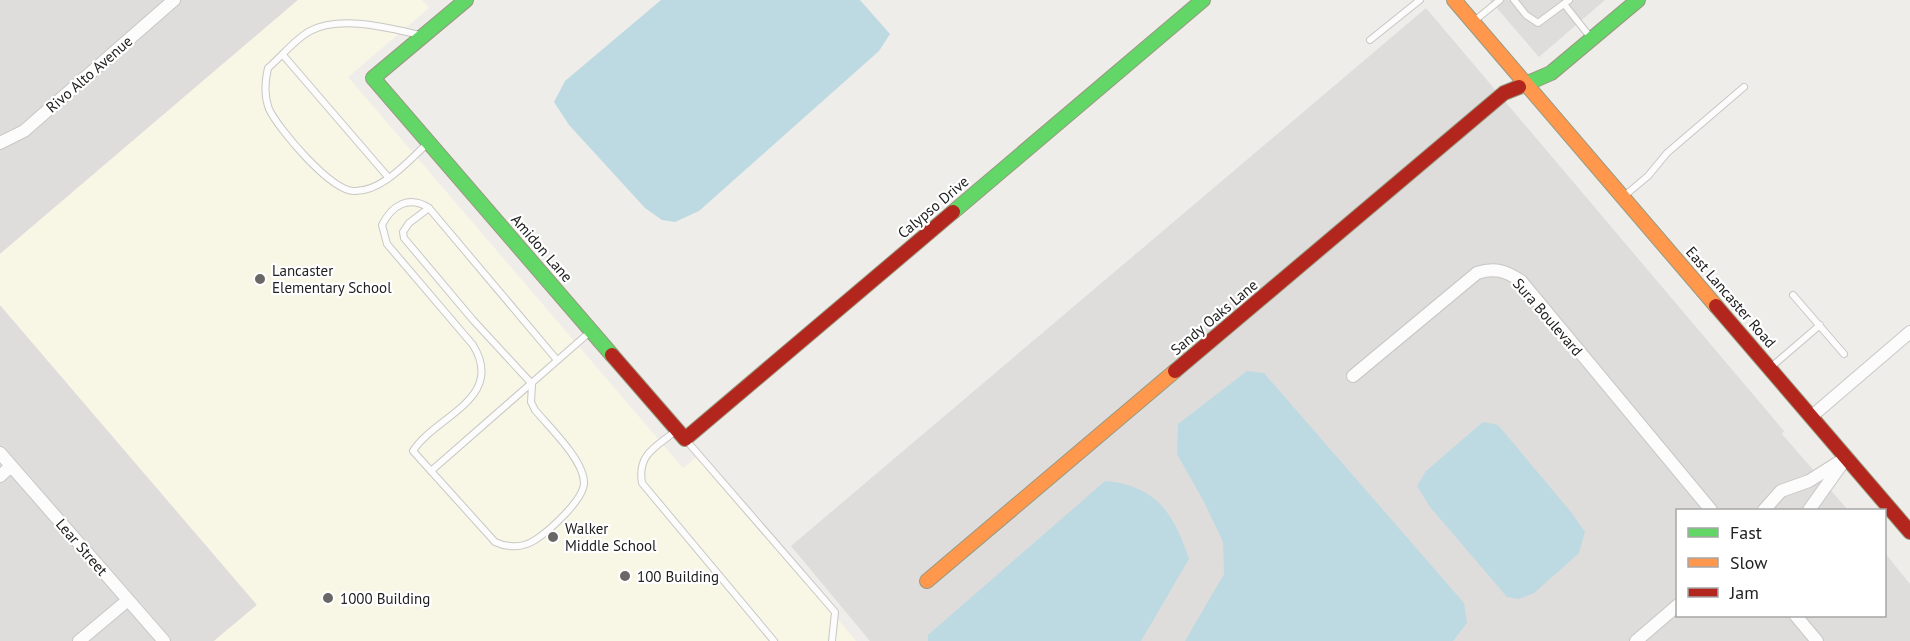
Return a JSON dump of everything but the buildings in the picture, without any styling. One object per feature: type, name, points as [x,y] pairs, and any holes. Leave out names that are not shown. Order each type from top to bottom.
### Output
[{"type":"street","name":"Rivo Alto Avenue","points":[[0,144],[24,131],[174,0]]},
{"type":"street","points":[[423,36],[466,0]]},
{"type":"street","name":"Calypso Drive","points":[[681,434],[1203,0]]},
{"type":"street","name":"East Lancaster Road","points":[[1454,0],[1910,532]]},
{"type":"street","name":"Sandy Oaks Lane","points":[[927,581],[1504,93],[1551,73],[1638,0]]},
{"type":"street","name":"Amidon Lane","points":[[423,36],[373,78],[681,434]]},
{"type":"street","name":"Sura Boulevard","points":[[1353,376],[1477,273],[1497,269],[1508,273],[1521,281],[1710,509]]},
{"type":"street","points":[[1812,416],[1910,332]]},
{"type":"street","name":"Lear Street","points":[[0,453],[164,641]]},
{"type":"street","points":[[1765,509],[1781,490],[1809,481],[1847,458]]},
{"type":"street","points":[[1810,509],[1847,458]]},
{"type":"street","points":[[0,476],[11,466]]},
{"type":"street","points":[[79,641],[128,600]]},
{"type":"street","points":[[1636,641],[1676,606]]},
{"type":"street","points":[[1798,617],[1817,641]]},
{"type":"lane","points":[[1370,40],[1420,0]]},
{"type":"lane","points":[[1473,22],[1500,0]]},
{"type":"lane","points":[[1514,0],[1526,15],[1538,23],[1566,2],[1592,39]]},
{"type":"lane","points":[[423,36],[388,28],[329,25],[310,31],[268,68],[265,93],[270,110],[303,154],[342,189],[367,190],[388,177],[428,142]]},
{"type":"lane","points":[[283,55],[388,177]]},
{"type":"lane","points":[[1623,197],[1648,176],[1667,153],[1744,87]]},
{"type":"lane","points":[[429,208],[409,223],[403,232],[404,238],[473,320],[532,384],[531,402],[535,410],[574,460],[584,483],[581,497],[534,541],[515,547],[503,546],[495,543],[413,451],[467,403],[481,378],[479,354],[384,238],[382,225],[387,216],[402,203],[418,202],[429,208],[557,360]]},
{"type":"lane","points":[[1793,295],[1844,354]]},
{"type":"lane","points":[[1770,368],[1820,325]]},
{"type":"lane","points":[[431,471],[592,331]]},
{"type":"lane","points":[[774,641],[642,483],[640,467],[648,453],[681,434],[835,612],[832,641]]},
{"type":"shaded area","points":[[0,0],[298,0],[0,254]]},
{"type":"shaded area","name":"Lancaster Elementary School","points":[[298,0],[422,0],[429,8],[348,77],[683,468],[699,455],[856,641],[214,641],[257,605],[0,305],[0,254]]},
{"type":"shaded area","points":[[1490,0],[1605,0],[1539,57]]},
{"type":"shaded area","points":[[1426,8],[1784,431],[1782,434],[1847,509],[1676,509],[1676,617],[1886,617],[1886,554],[1910,584],[1910,641],[870,641],[791,546]]},
{"type":"shaded area","points":[[0,305],[257,605],[214,641],[0,641]]},
{"type":"water","points":[[661,0],[860,0],[890,34],[879,51],[699,211],[675,222],[662,220],[645,208],[569,125],[554,102],[565,81]]},
{"type":"water","points":[[1247,371],[1264,373],[1464,603],[1467,623],[1453,641],[1185,641],[1224,574],[1223,542],[1177,454],[1178,424]]},
{"type":"water","points":[[1483,422],[1498,425],[1585,532],[1579,553],[1534,593],[1519,599],[1507,597],[1430,507],[1417,486],[1426,471]]},
{"type":"water","points":[[1105,481],[1138,489],[1160,505],[1177,528],[1189,559],[1141,641],[928,641],[928,635]]},
{"type":"traffic: fast","points":[[466,0],[373,78],[612,355]]},
{"type":"traffic: fast","points":[[953,212],[1203,0]]},
{"type":"traffic: fast","points":[[1519,87],[1551,73],[1638,0]]},
{"type":"traffic: slow","points":[[1454,0],[1716,306]]},
{"type":"traffic: slow","points":[[927,581],[1175,371]]},
{"type":"traffic: jam","points":[[1175,371],[1504,93],[1519,87]]},
{"type":"traffic: jam","points":[[612,355],[685,439],[953,212]]},
{"type":"traffic: jam","points":[[1716,306],[1910,532]]},
{"type":"place","name":"Lancaster Elementary School","points":[[260,279]]},
{"type":"place","name":"Walker Middle School","points":[[553,537]]},
{"type":"place","name":"100 Building","points":[[625,576]]},
{"type":"place","name":"1000 Building","points":[[328,598]]}]
